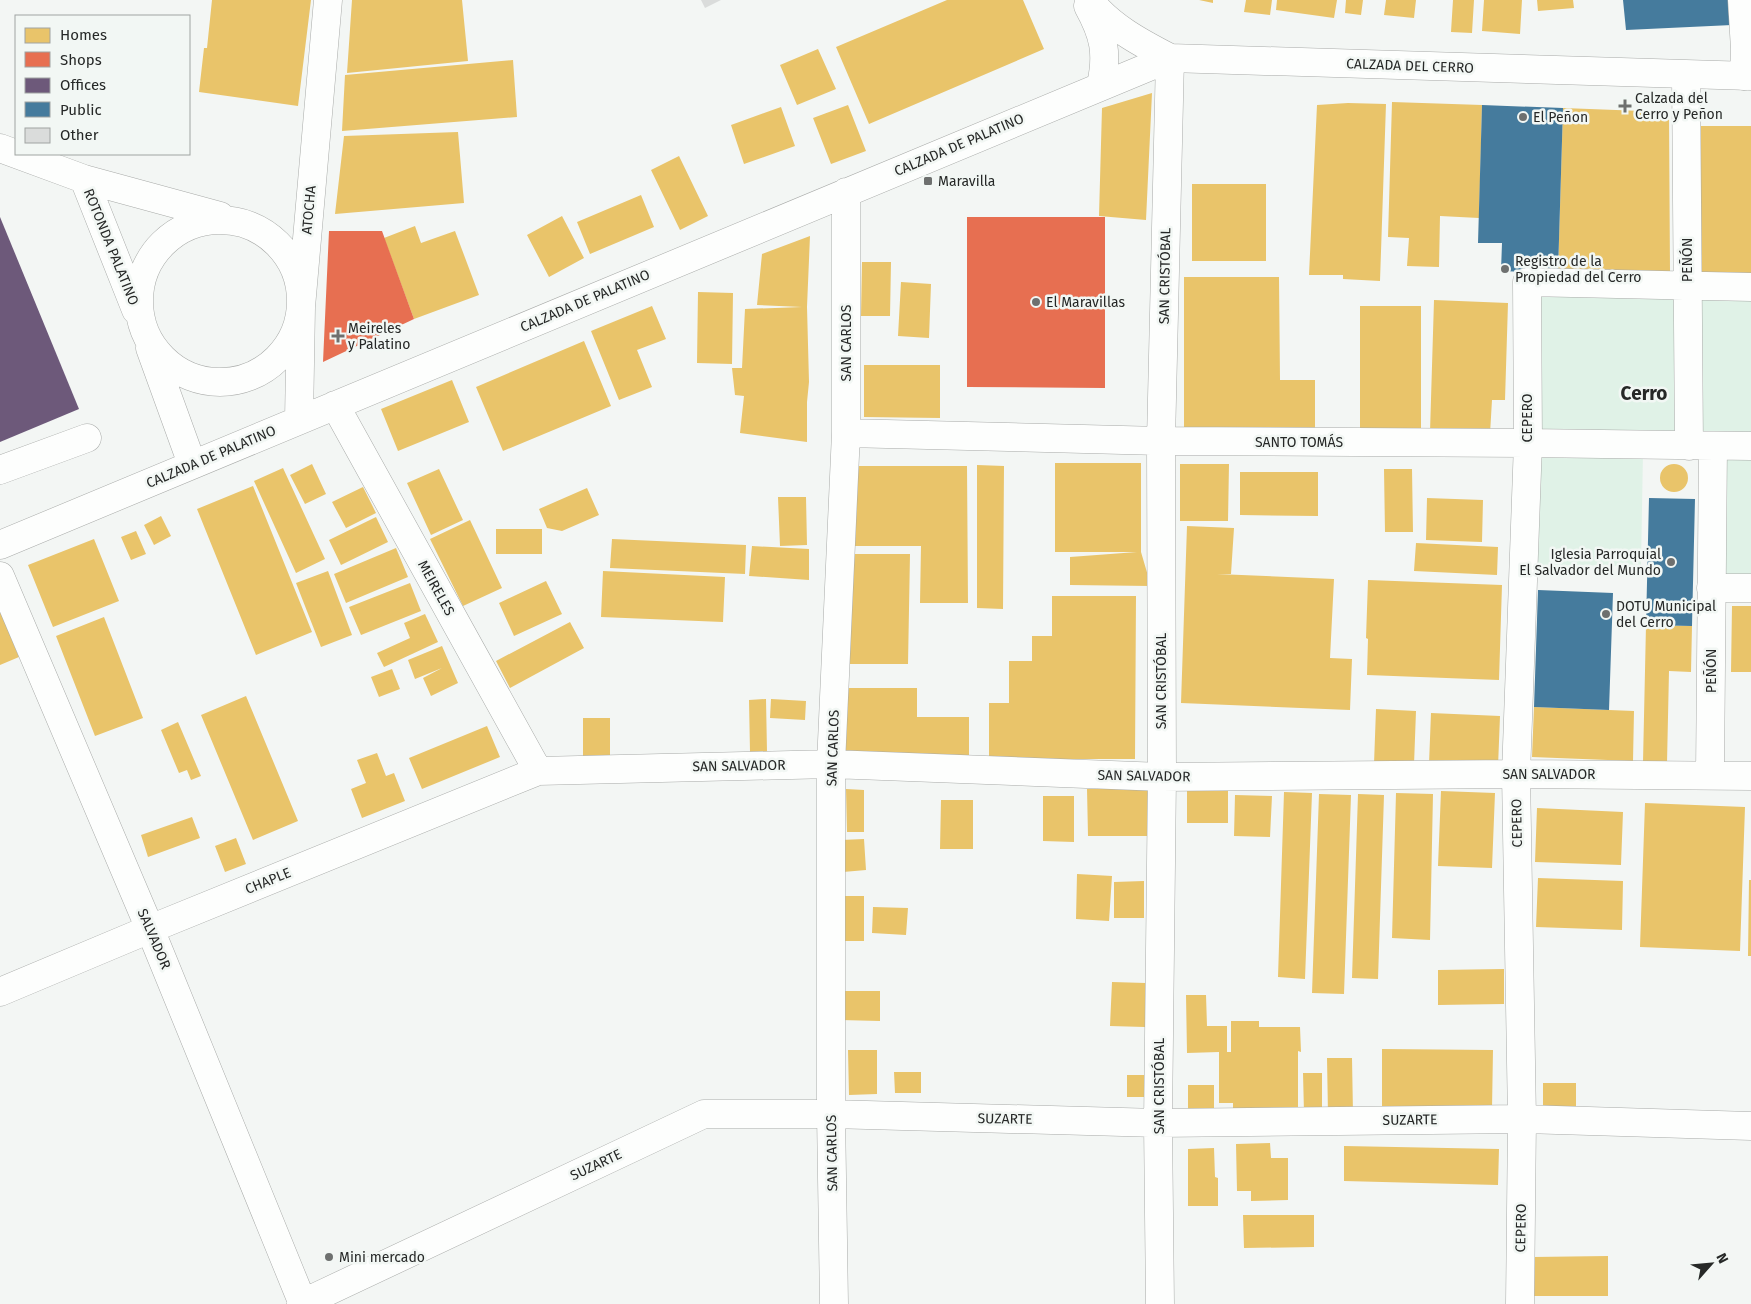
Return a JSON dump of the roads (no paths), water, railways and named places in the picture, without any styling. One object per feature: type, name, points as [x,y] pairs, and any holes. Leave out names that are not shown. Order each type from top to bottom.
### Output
[{"type":"street","name":"ATOCHA","points":[[299,420],[301,307],[328,0]]},
{"type":"street","points":[[1084,0],[1094,17],[1105,51],[1106,65],[1102,85]]},
{"type":"street","name":"CALZADA DEL CERRO","points":[[1089,0],[1098,11],[1136,41],[1170,58],[1748,76]]},
{"type":"street","points":[[1742,0],[1748,76]]},
{"type":"street","name":"CALZADA DE PALATINO","points":[[0,545],[1170,58]]},
{"type":"street","name":"SAN CRISTÓBAL","points":[[1160,1304],[1158,1123],[1162,777],[1161,441],[1170,58]]},
{"type":"street","name":"PEÑÓN","points":[[1686,75],[1686,285],[1701,446],[1711,588],[1710,775]]},
{"type":"street","points":[[0,148],[15,154]]},
{"type":"street","points":[[19,155],[84,179]]},
{"type":"street","name":"ROTONDA PALATINO","points":[[84,179],[239,221],[307,235]]},
{"type":"street","name":"ROTONDA PALATINO","points":[[84,179],[142,326],[192,464]]},
{"type":"street","name":"SAN CARLOS","points":[[834,1304],[831,1114],[831,764],[846,433],[846,192]]},
{"type":"street","name":"ROTONDA PALATINO","points":[[215,219],[239,221],[261,230],[278,244],[292,262],[300,284],[301,307],[296,332],[283,353],[265,370],[242,380],[217,382],[193,378],[170,366],[153,348],[142,326],[138,301],[141,276],[152,254],[168,236],[190,224],[215,219]]},
{"type":"street","name":"CEPERO","points":[[1520,1304],[1522,1119],[1516,774],[1528,443],[1527,282],[1686,285]]},
{"type":"street","points":[[1686,285],[1751,287]]},
{"type":"street","name":"MEIRELES","points":[[335,405],[538,771]]},
{"type":"street","name":"SANTO TOMÁS","points":[[846,433],[1161,441],[1751,446]]},
{"type":"street","points":[[0,470],[87,438]]},
{"type":"street","name":"SALVADOR","points":[[0,576],[150,929],[302,1304]]},
{"type":"street","points":[[1711,588],[1751,588]]},
{"type":"street","name":"SAN SALVADOR","points":[[538,771],[831,764],[1162,777],[1516,774],[1751,776]]},
{"type":"street","name":"CHAPLE","points":[[0,992],[538,771]]},
{"type":"street","name":"SUZARTE","points":[[302,1304],[704,1114],[831,1114],[1158,1123],[1522,1119],[1751,1126]]},
{"type":"place","name":"Calzada del Cerro y Peñon","points":[[1625,106]]},
{"type":"place","name":"El Peñon","points":[[1523,117]]},
{"type":"place","name":"Maravilla","points":[[928,181]]},
{"type":"place","name":"Registro de la Propiedad del Cerro","points":[[1505,269]]},
{"type":"place","name":"El Maravillas","points":[[1036,302]]},
{"type":"place","name":"Meireles y Palatino","points":[[338,336]]},
{"type":"place","name":"Iglesia Parroquial El Salvador del Mundo","points":[[1671,562]]},
{"type":"place","name":"DOTU Municipal del Cerro","points":[[1606,614]]},
{"type":"place","name":"Mini mercado","points":[[329,1257]]},
{"type":"district","name":"Cerro","points":[[1644,393]]}]
